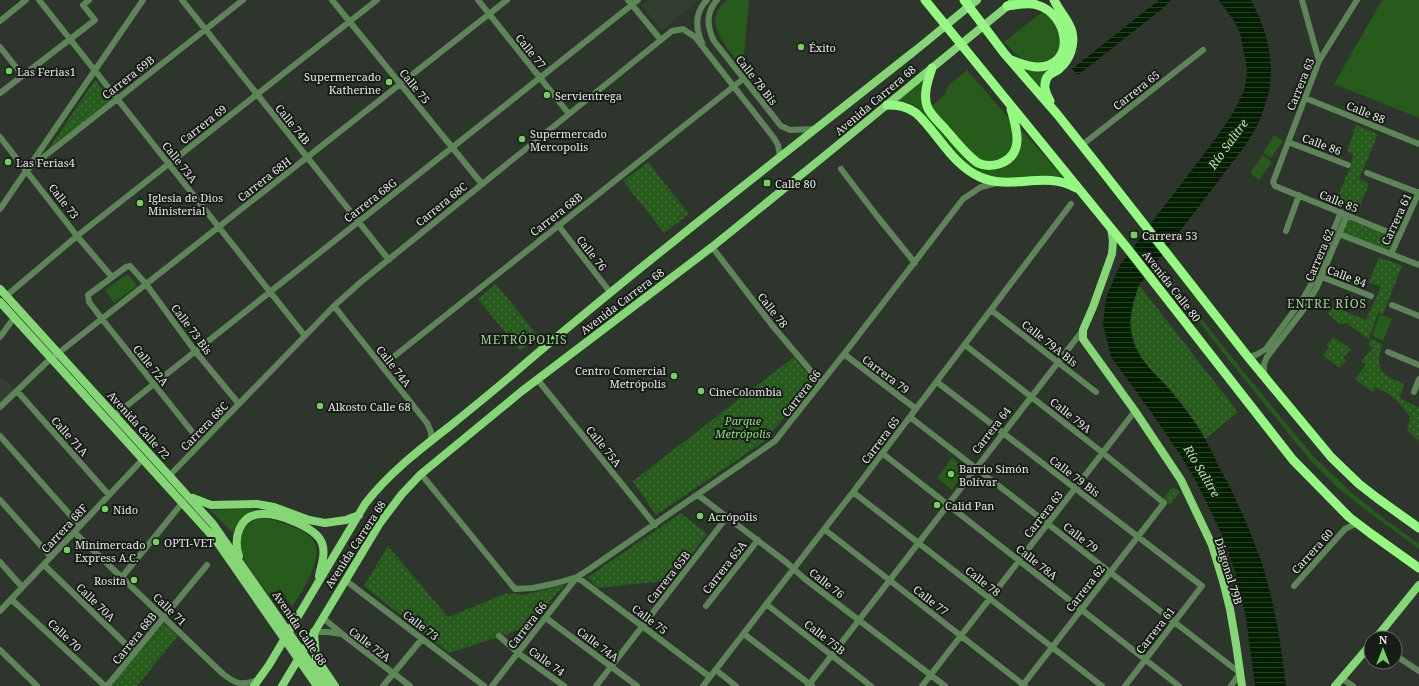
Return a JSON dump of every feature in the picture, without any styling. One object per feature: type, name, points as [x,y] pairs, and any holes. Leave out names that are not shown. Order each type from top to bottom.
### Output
[{"type":"highway","name":"Avenida Calle 80","points":[[925,0],[1128,249],[1293,460],[1357,523],[1419,568]]},
{"type":"highway","name":"Avenida Calle 80","points":[[964,0],[1007,56],[1082,145],[1264,377],[1331,457],[1377,498],[1419,528]]},
{"type":"highway","points":[[1054,0],[1068,23],[1072,32],[1073,41],[1072,49],[1068,58],[1060,68],[1048,76],[1045,84],[1047,96],[1057,114]]},
{"type":"highway","points":[[1007,6],[1029,3],[1044,7],[1056,18],[1061,26],[1065,42],[1061,54],[1057,60],[1049,65],[1034,67],[1007,56]]},
{"type":"highway","points":[[932,68],[925,95],[927,108],[979,163],[987,166],[997,165],[1010,158],[1017,144],[1017,133],[1010,106]]},
{"type":"highway","points":[[887,105],[900,105],[916,113],[963,165],[980,177],[999,182],[1049,180],[1068,183],[1081,191]]},
{"type":"main road","name":"Avenida Carrera 68","points":[[256,683],[268,666],[359,515],[385,480],[431,440],[507,379],[610,292],[814,129],[914,52],[977,0]]},
{"type":"main road","name":"Avenida Carrera 68","points":[[282,686],[386,514],[421,474],[537,379],[712,247],[1015,0]]},
{"type":"main road","name":"Carrera 64","points":[[1083,330],[1094,307],[1112,254],[1113,241],[1111,228]]},
{"type":"main road","points":[[1112,254],[1128,249]]},
{"type":"main road","name":"Avenida Calle 72","points":[[0,289],[222,534],[240,561],[252,584]]},
{"type":"main road","name":"Avenida Calle 72","points":[[0,302],[183,502],[252,584]]},
{"type":"main road","name":"Diagonal 79B","points":[[1083,330],[1082,334],[1085,343],[1135,411],[1181,480],[1212,545],[1230,609],[1242,686]]},
{"type":"main road","points":[[188,496],[210,505],[257,504],[274,507],[309,520],[325,523],[346,520],[359,515]]},
{"type":"main road","points":[[240,561],[236,550],[236,542],[238,529],[241,525],[251,516],[258,514],[276,516],[308,528],[315,532],[320,538],[324,555],[317,584]]},
{"type":"main road","name":"Avenida Calle 68","points":[[252,584],[317,686]]},
{"type":"main road","name":"Avenida Calle 68","points":[[252,584],[326,686]]},
{"type":"main road","points":[[1382,630],[1419,585]]},
{"type":"main road","points":[[314,632],[316,658],[335,686]]},
{"type":"main road","points":[[1334,686],[1363,653]]},
{"type":"street","points":[[0,21],[26,0]]},
{"type":"street","name":"Calle 73A","points":[[39,0],[305,336]]},
{"type":"street","points":[[0,93],[95,20],[83,5],[89,0]]},
{"type":"street","points":[[0,209],[143,0]]},
{"type":"street","name":"Calle 74B","points":[[182,0],[389,260]]},
{"type":"street","name":"Carrera 69B","points":[[27,170],[243,0]]},
{"type":"street","name":"Calle 75","points":[[332,0],[482,184]]},
{"type":"street","name":"Carrera 69","points":[[6,296],[78,236],[376,0]]},
{"type":"street","name":"Calle 77","points":[[478,0],[569,114]]},
{"type":"street","name":"Carrera 68H","points":[[0,407],[59,353],[507,0]]},
{"type":"street","name":"Carrera 68G","points":[[115,415],[540,78],[630,2],[638,0]]},
{"type":"street","points":[[705,49],[700,38],[698,12],[707,0]]},
{"type":"street","name":"Calle 78 Bis","points":[[717,0],[711,8],[709,14],[709,31],[714,41],[781,126],[790,130],[814,129]]},
{"type":"street","points":[[1302,0],[1319,62]]},
{"type":"street","name":"Carrera 63","points":[[1273,182],[1319,62],[1357,0]]},
{"type":"street","points":[[630,2],[661,40]]},
{"type":"street","name":"Carrera 68C","points":[[170,475],[334,306],[482,184],[672,31],[683,29],[695,37],[705,49]]},
{"type":"street","points":[[0,47],[23,76]]},
{"type":"street","name":"Calle 78 Bis","points":[[705,49],[776,141],[780,156]]},
{"type":"street","name":"Carrera 65","points":[[1082,145],[1203,50]]},
{"type":"street","name":"Carrera 68B","points":[[382,366],[743,79]]},
{"type":"street","name":"Calle 88","points":[[1305,98],[1419,144]]},
{"type":"street","name":"Calle 73","points":[[0,137],[112,277]]},
{"type":"street","name":"Calle 86","points":[[1288,142],[1348,165]]},
{"type":"street","points":[[841,168],[915,263]]},
{"type":"street","points":[[1367,173],[1419,192]]},
{"type":"street","name":"Carrera 66","points":[[421,474],[515,589],[533,588],[577,576],[610,556],[775,441],[915,263],[963,199],[981,187],[999,182]]},
{"type":"street","name":"Calle 85","points":[[1273,182],[1275,186],[1398,236]]},
{"type":"street","name":"Carrera 61","points":[[1391,254],[1419,192]]},
{"type":"street","points":[[1286,231],[1299,195]]},
{"type":"street","name":"Carrera 65","points":[[703,686],[937,382],[1071,204]]},
{"type":"street","name":"Carrera 62","points":[[1264,377],[1264,364],[1266,357],[1306,300],[1339,234],[1344,214]]},
{"type":"street","name":"Carrera 62","points":[[1319,276],[1344,214]]},
{"type":"street","name":"Calle 76","points":[[558,225],[610,292]]},
{"type":"street","points":[[1339,234],[1419,265]]},
{"type":"street","name":"Calle 78","points":[[712,247],[772,325],[821,383]]},
{"type":"street","name":"Calle 73 Bis","points":[[112,277],[126,266],[130,266],[146,284],[195,352],[239,404]]},
{"type":"street","name":"Calle 84","points":[[1319,276],[1370,296]]},
{"type":"street","name":"Calle 72A","points":[[112,277],[88,295],[88,299],[102,319],[201,443]]},
{"type":"street","name":"Carrera 62","points":[[1248,357],[1256,355],[1266,349],[1306,300]]},
{"type":"street","points":[[1392,305],[1419,316]]},
{"type":"street","name":"Calle 74A","points":[[334,306],[427,424],[431,434],[431,440]]},
{"type":"street","name":"Calle 79A Bis","points":[[991,310],[1096,392]]},
{"type":"street","points":[[0,338],[14,318]]},
{"type":"street","name":"Carrera 64","points":[[810,685],[1002,433],[1083,330]]},
{"type":"street","name":"Calle 79A","points":[[965,345],[1103,453],[1164,503]]},
{"type":"street","points":[[1388,352],[1419,365]]},
{"type":"street","name":"Carrera 79","points":[[844,354],[916,409]]},
{"type":"street","name":"Calle 75A","points":[[537,379],[655,525]]},
{"type":"street","points":[[1414,392],[1419,379]]},
{"type":"street","name":"Calle 79 Bis","points":[[937,382],[1202,586]]},
{"type":"street","name":"Calle 71A","points":[[17,391],[109,495]]},
{"type":"street","name":"Carrera 63","points":[[922,686],[1135,411]]},
{"type":"street","name":"Calle 79","points":[[910,417],[1240,673]]},
{"type":"street","points":[[0,436],[80,526]]},
{"type":"street","name":"Calle 78A","points":[[882,453],[1179,686]]},
{"type":"street","name":"Carrera 68F","points":[[0,611],[143,459]]},
{"type":"street","name":"Calle 78","points":[[852,492],[1102,686]]},
{"type":"street","name":"Calle 76","points":[[698,495],[945,686]]},
{"type":"street","points":[[0,500],[51,557]]},
{"type":"street","points":[[122,577],[183,502]]},
{"type":"street","name":"Carrera 62","points":[[1023,686],[1164,503]]},
{"type":"street","name":"Carrera 60","points":[[1345,529],[1349,516]]},
{"type":"street","name":"Carrera 65B","points":[[596,686],[727,517]]},
{"type":"street","name":"Carrera 60","points":[[1294,586],[1345,529],[1357,523]]},
{"type":"street","name":"Calle 77","points":[[824,529],[1023,686]]},
{"type":"street","name":"Calle 71","points":[[74,532],[217,669],[238,683],[256,683]]},
{"type":"street","name":"Carrera 65A","points":[[706,606],[758,540]]},
{"type":"street","points":[[0,562],[22,587]]},
{"type":"street","name":"Calle 70A","points":[[44,565],[135,653]]},
{"type":"street","name":"Carrera 68B","points":[[106,686],[207,565]]},
{"type":"street","name":"Calle 75","points":[[577,576],[710,677]]},
{"type":"street","name":"Carrera 66","points":[[492,686],[577,576]]},
{"type":"street","name":"Calle 73","points":[[345,580],[484,686]]},
{"type":"street","name":"Carrera 61","points":[[1125,686],[1202,586]]},
{"type":"street","name":"Calle 70","points":[[12,599],[106,686]]},
{"type":"street","name":"Calle 75B","points":[[766,604],[871,686]]},
{"type":"street","points":[[322,618],[342,634]]},
{"type":"street","name":"Calle 74A","points":[[546,618],[637,686]]},
{"type":"street","name":"Calle 72A","points":[[314,632],[342,634],[410,686]]},
{"type":"street","points":[[744,634],[810,685]]},
{"type":"street","name":"Calle 74","points":[[499,636],[518,653],[564,686]]},
{"type":"street","points":[[383,686],[422,638]]},
{"type":"street","points":[[0,650],[37,686]]},
{"type":"street","points":[[1403,660],[1419,671]]},
{"type":"street","points":[[716,670],[736,686]]},
{"type":"street","points":[[1231,686],[1240,673]]},
{"type":"street","points":[[1341,678],[1353,686]]},
{"type":"shaded area","points":[[648,0],[699,0],[662,30],[641,5]]},
{"type":"shaded area","points":[[0,377],[15,388],[0,403]]},
{"type":"green space","points":[[728,0],[749,0],[744,56],[742,61],[737,61],[726,46],[717,30],[715,23],[716,15],[720,7]]},
{"type":"green space","points":[[1382,0],[1419,0],[1419,118],[1334,84]]},
{"type":"green space","points":[[1041,13],[1049,15],[1061,34],[1060,48],[1057,55],[1050,60],[1035,63],[1029,62],[1019,56],[1004,42]]},
{"type":"green space","points":[[1023,66],[1052,67],[1048,70],[1041,90]]},
{"type":"green space","points":[[967,70],[1012,122],[1012,147],[1008,154],[1001,159],[989,162],[981,160],[966,147],[931,106],[943,97],[950,84]]},
{"type":"green space","points":[[926,77],[924,109],[989,170],[998,169],[1009,162],[1015,151],[1021,129],[1063,177],[1049,176],[1005,178],[985,176],[975,171],[957,155],[917,107],[898,100]]},
{"type":"green space","points":[[95,80],[112,100],[48,150]]},
{"type":"green space","points":[[1356,125],[1378,134],[1359,179],[1369,184],[1358,211],[1335,203],[1351,165],[1353,154],[1347,151]]},
{"type":"green space","points":[[1274,135],[1283,141],[1271,158],[1263,153]]},
{"type":"green space","points":[[1263,155],[1272,162],[1259,180],[1250,173]]},
{"type":"green space","points":[[648,162],[689,214],[664,233],[623,181]]},
{"type":"green space","points":[[1347,219],[1395,237],[1389,250],[1342,233]]},
{"type":"green space","points":[[1151,255],[1243,371],[1314,457],[1352,493],[1419,544],[1419,549],[1338,488],[1311,461],[1148,258]]},
{"type":"green space","points":[[1379,257],[1402,266],[1383,314],[1378,313],[1369,339],[1346,323],[1340,324],[1328,314],[1332,306],[1366,320],[1381,287],[1369,282]]},
{"type":"green space","points":[[128,274],[137,286],[114,303],[105,290]]},
{"type":"green space","points":[[496,284],[538,336],[520,351],[478,299]]},
{"type":"green space","points":[[1139,285],[1238,412],[1205,439],[1183,407],[1146,364],[1138,351],[1131,329],[1130,320],[1131,308]]},
{"type":"green space","points":[[1380,314],[1392,319],[1383,341],[1372,336]]},
{"type":"green space","points":[[1333,337],[1351,349],[1343,358],[1346,361],[1339,368],[1323,355],[1329,347],[1327,345]]},
{"type":"green space","points":[[1371,339],[1382,344],[1379,359],[1381,369],[1387,376],[1404,384],[1400,398],[1419,408],[1419,441],[1407,430],[1410,417],[1395,399],[1376,387],[1372,392],[1355,379],[1366,365],[1361,361],[1373,348],[1368,344]]},
{"type":"green space","name":"Parque Metrópolis","points":[[794,357],[815,383],[762,443],[656,515],[633,481]]},
{"type":"green space","name":"Barrio Simón Bolívar","points":[[952,458],[965,469],[952,490],[937,478]]},
{"type":"green space","points":[[1173,487],[1180,492],[1170,505],[1163,499]]},
{"type":"green space","points":[[210,510],[269,510],[252,513],[247,516],[239,523],[233,533]]},
{"type":"green space","points":[[681,513],[707,534],[672,580],[597,588],[588,577]]},
{"type":"green space","points":[[263,517],[302,531],[311,537],[315,545],[315,563],[312,572],[292,607],[280,589],[269,595],[247,564],[240,546],[240,538],[243,530],[247,525]]},
{"type":"green space","points":[[388,546],[448,617],[507,593],[524,595],[564,585],[528,627],[449,653],[364,586]]},
{"type":"green space","points":[[164,623],[178,636],[137,686],[109,686]]},
{"type":"water","points":[[1159,0],[1171,0],[1162,9],[1078,75],[1072,69]]},
{"type":"water","name":"Río Salitre","points":[[1219,0],[1251,0],[1267,38],[1271,74],[1269,92],[1264,110],[1256,128],[1245,146],[1139,285],[1132,308],[1130,323],[1132,339],[1138,353],[1192,417],[1231,489],[1253,539],[1271,594],[1280,640],[1286,686],[1255,686],[1246,617],[1236,575],[1223,537],[1197,483],[1179,453],[1111,357],[1103,324],[1106,298],[1120,265],[1214,141],[1233,113],[1244,91],[1247,70],[1240,33],[1234,21]]},
{"type":"place","name":"Éxito","points":[[801,47]]},
{"type":"place","name":"Las Ferias1","points":[[9,71]]},
{"type":"place","name":"Supermercado Katherine","points":[[389,82]]},
{"type":"place","name":"Servientrega","points":[[547,95]]},
{"type":"place","name":"Supermercado Mercopolis","points":[[522,139]]},
{"type":"place","name":"Las Ferias4","points":[[8,162]]},
{"type":"place","name":"Calle 80","points":[[767,183]]},
{"type":"place","name":"Iglesia de Dios Ministerial","points":[[140,203]]},
{"type":"place","name":"Carrera 53","points":[[1134,235]]},
{"type":"place","name":"Centro Comercial Metrópolis","points":[[674,376]]},
{"type":"place","name":"CineColombia","points":[[701,391]]},
{"type":"place","name":"Alkosto Calle 68","points":[[320,406]]},
{"type":"place","name":"Barrio Simón Bolívar","points":[[951,474]]},
{"type":"place","name":"Calid Pan","points":[[937,505]]},
{"type":"place","name":"Nido","points":[[105,509]]},
{"type":"place","name":"Acrópolis","points":[[700,516]]},
{"type":"place","name":"OPTI-VET","points":[[156,542]]},
{"type":"place","name":"Minimercado Express A.C.","points":[[67,550]]},
{"type":"place","name":"Rosita","points":[[134,580]]},
{"type":"district","name":"ENTRE RÍOS","points":[[1327,303]]},
{"type":"district","name":"METRÓPOLIS","points":[[524,339]]}]
